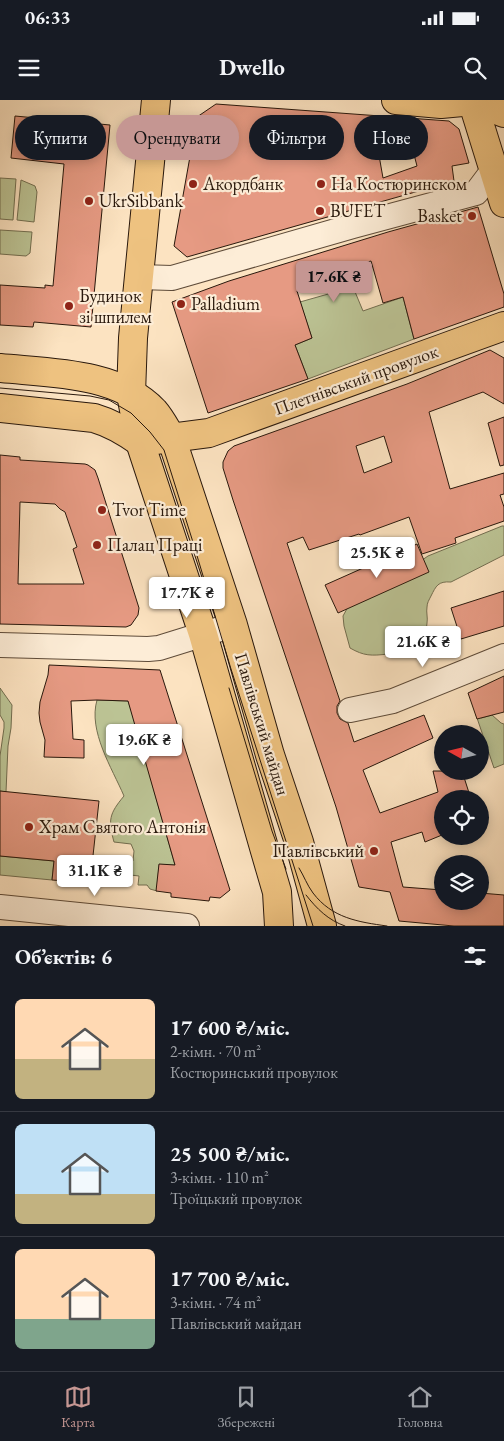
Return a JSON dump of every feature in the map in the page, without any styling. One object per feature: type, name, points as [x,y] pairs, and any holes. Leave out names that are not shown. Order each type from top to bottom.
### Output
[{"type":"main road","name":"Павлівський майдан","points":[[156,100],[133,338],[131,394],[140,442],[203,634],[277,892],[279,926]]},
{"type":"main road","points":[[396,100],[441,104],[473,101],[504,112]]},
{"type":"main road","points":[[473,101],[499,161],[504,203]]},
{"type":"main road","name":"Плетнівський провулок","points":[[140,442],[209,433],[504,326]]},
{"type":"main road","name":"Павлівський майдан","points":[[0,368],[91,378],[131,394],[154,412],[171,437],[233,625],[270,755],[299,842],[322,926]]},
{"type":"main road","points":[[0,408],[94,418],[112,424],[140,442]]},
{"type":"street","points":[[139,277],[172,278],[476,193],[499,161]]},
{"type":"street","points":[[0,644],[148,649],[159,648],[233,625]]},
{"type":"street","points":[[350,710],[393,701],[504,656]]},
{"type":"street","points":[[0,907],[187,926]]},
{"type":"green space","points":[[0,178],[16,179],[13,220],[0,219]]},
{"type":"green space","points":[[21,180],[35,186],[37,192],[34,222],[17,220]]},
{"type":"green space","points":[[0,230],[32,232],[30,253],[26,256],[0,254]]},
{"type":"green space","points":[[353,287],[363,311],[403,297],[414,339],[308,379],[295,345],[312,338],[300,302]]},
{"type":"green space","points":[[504,526],[504,555],[451,582],[443,582],[434,589],[427,604],[426,630],[419,642],[402,651],[377,655],[359,653],[350,648],[343,616],[349,605],[399,576],[428,556]]},
{"type":"green space","points":[[0,688],[12,705],[6,792],[0,791],[0,756],[4,722],[0,715]]},
{"type":"green space","points":[[97,700],[128,701],[132,712],[175,865],[159,865],[157,891],[150,889],[147,885],[138,885],[139,876],[122,874],[121,878],[107,877],[111,861],[117,859],[133,861],[134,851],[131,844],[114,842],[112,834],[111,818],[115,808],[124,796],[98,737],[95,712]]},
{"type":"green space","points":[[476,715],[481,718],[492,715],[504,724],[504,764],[494,768],[489,753],[489,725],[479,725]]},
{"type":"green space","points":[[0,856],[54,861],[52,880],[0,875]]},
{"type":"building","points":[[216,104],[367,115],[354,115],[354,160],[380,160],[383,178],[417,166],[415,160],[428,160],[428,119],[449,121],[459,129],[469,163],[452,166],[454,181],[187,257],[174,246],[189,160],[239,160],[239,115],[200,115]]},
{"type":"building","points":[[15,116],[15,158],[11,158]]},
{"type":"building","points":[[106,125],[110,125],[91,327],[34,322],[33,327],[0,325],[0,285],[45,288],[45,285],[53,286],[64,164],[29,160],[106,160]]},
{"type":"building","points":[[478,207],[504,294],[504,307],[414,339],[403,297],[383,303],[371,261],[340,270],[341,276],[297,291],[312,338],[295,345],[308,379],[208,413],[172,302],[229,281],[388,232]]},
{"type":"building","points":[[490,350],[504,358],[504,404],[483,392],[429,412],[450,489],[504,473],[504,494],[500,495],[504,507],[504,521],[455,538],[456,543],[422,554],[409,517],[360,535],[309,550],[303,537],[287,543],[340,701],[337,706],[337,713],[340,719],[348,723],[354,742],[424,715],[433,738],[363,770],[380,813],[434,793],[434,838],[425,842],[422,832],[391,842],[403,887],[434,889],[434,910],[489,910],[489,894],[504,895],[504,926],[454,926],[399,921],[390,892],[359,887],[336,807],[223,468],[223,462],[228,451],[234,446],[407,384]],"holes":[[[384,436],[392,462],[364,473],[356,446]]]},
{"type":"building","points":[[504,417],[504,465],[500,466],[488,423]]},
{"type":"building","points":[[0,455],[20,457],[20,460],[88,465],[95,470],[98,478],[139,608],[138,615],[131,625],[126,627],[0,624]],"holes":[[[20,502],[55,504],[65,512],[77,547],[73,549],[84,584],[18,584]]]},
{"type":"building","points":[[417,544],[429,572],[338,613],[325,585]]},
{"type":"building","points":[[504,591],[504,626],[461,639],[451,608]]},
{"type":"building","points":[[49,665],[160,670],[230,890],[220,898],[210,897],[209,901],[171,897],[171,893],[156,891],[159,864],[175,865],[128,701],[71,701],[73,739],[84,740],[84,758],[44,757],[45,740],[39,713]]},
{"type":"building","points":[[504,676],[504,712],[477,719],[468,693]]},
{"type":"building","points":[[435,780],[465,780],[468,790],[438,790]]},
{"type":"building","points":[[0,791],[99,801],[90,883],[52,880],[54,861],[0,856]]},
{"type":"tram line","points":[[0,388],[90,396],[109,400],[131,413],[150,432],[164,450],[313,926]]},
{"type":"tram line","points":[[229,688],[272,831],[286,869]]},
{"type":"tram line","points":[[299,868],[313,893],[328,908],[346,917],[366,923],[387,926]]},
{"type":"tram line","points":[[306,895],[323,914],[345,926]]},
{"type":"place","name":"Акордбанк","points":[[193,184]]},
{"type":"place","name":"На Костюринском","points":[[321,184]]},
{"type":"place","name":"UkrSibbank","points":[[89,201]]},
{"type":"place","name":"BUFET","points":[[320,211]]},
{"type":"place","name":"Basket","points":[[472,216]]},
{"type":"place","name":"Palladium","points":[[181,304]]},
{"type":"place","name":"Будинок зі шпилем","points":[[69,306]]},
{"type":"place","name":"Tvor Time","points":[[102,510]]},
{"type":"place","name":"Палац Праці","points":[[97,545]]},
{"type":"place","name":"Храм Святого Антонія","points":[[29,827]]},
{"type":"place","name":"Павлівський","points":[[374,851]]}]
